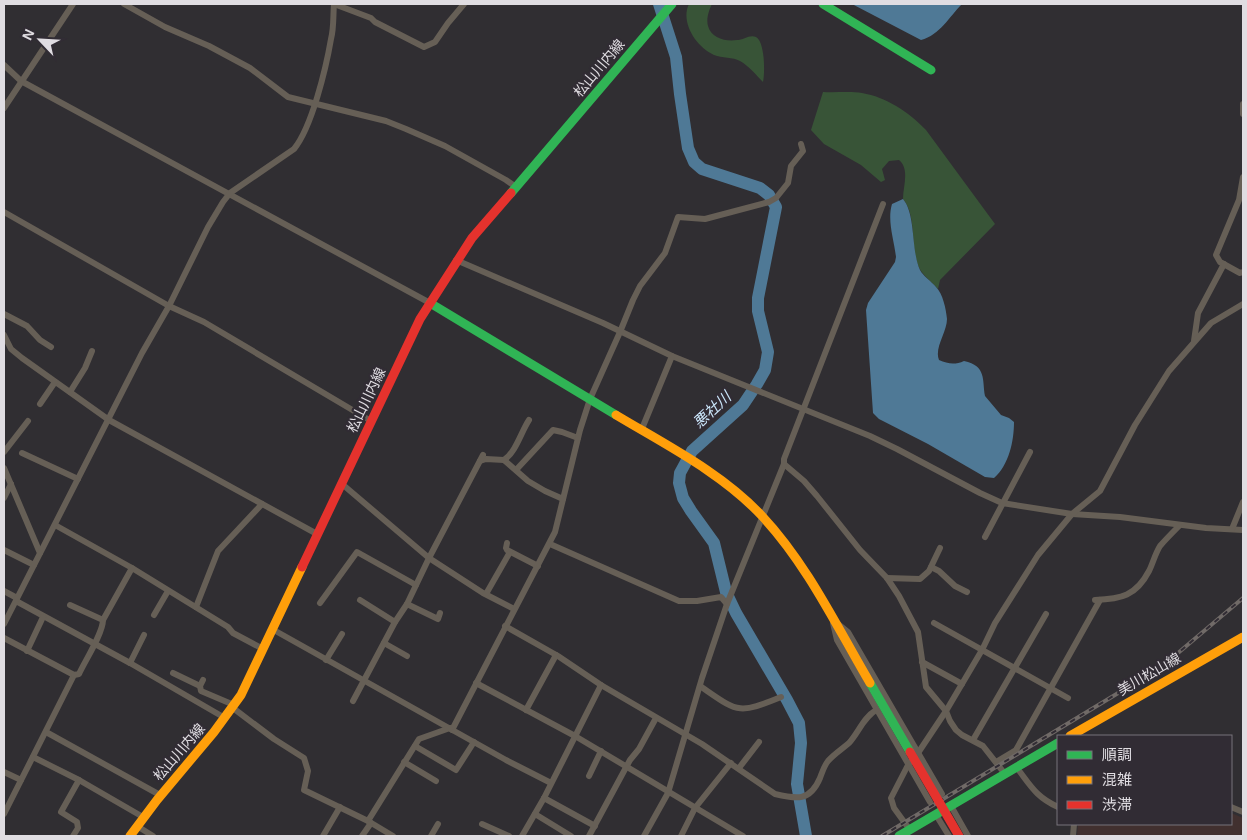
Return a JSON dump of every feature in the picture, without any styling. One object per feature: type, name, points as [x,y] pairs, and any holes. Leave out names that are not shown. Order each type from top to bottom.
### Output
[{"type":"main road","name":"松山川内線","points":[[130,836],[160,795],[206,744],[234,706],[250,677],[420,319],[456,260],[472,238],[672,4]]},
{"type":"main road","points":[[823,4],[931,70]]},
{"type":"main road","points":[[430,303],[692,461],[727,485],[763,517],[797,560],[914,752],[959,836]]},
{"type":"main road","name":"美川松山線","points":[[1072,735],[1243,637]]},
{"type":"main road","points":[[899,836],[1057,744]]},
{"type":"street","points":[[4,108],[73,4]]},
{"type":"street","points":[[4,624],[142,353],[169,306],[208,227],[223,202],[230,193],[294,150],[302,140],[315,102],[332,38],[334,4],[371,18],[375,22],[424,47],[435,42],[464,4]]},
{"type":"street","points":[[128,5],[165,27],[210,46],[250,68],[288,97],[315,102],[337,110],[386,121],[445,146],[516,187]]},
{"type":"street","points":[[4,65],[21,80],[430,303]]},
{"type":"street","points":[[1243,104],[1243,114]]},
{"type":"street","points":[[362,836],[419,739],[451,729],[550,544],[556,532],[578,438],[590,399],[640,286],[665,253],[678,218],[705,219],[769,202],[776,198],[788,183],[791,166],[803,151],[801,144]]},
{"type":"street","points":[[1243,177],[1239,200],[1216,255],[1220,262],[1240,273],[1243,269]]},
{"type":"street","points":[[644,836],[668,792],[700,686],[728,603],[784,464],[784,458],[883,204]]},
{"type":"street","points":[[4,212],[169,306],[212,327],[371,421]]},
{"type":"street","points":[[456,260],[672,356],[897,448],[1002,503],[1072,514],[1120,517],[1178,526],[1243,530]]},
{"type":"street","points":[[1194,341],[1198,313],[1224,264]]},
{"type":"street","points":[[910,830],[894,808],[891,798],[914,752],[946,711],[982,650],[995,623],[1038,555],[1072,514],[1100,491],[1135,425],[1169,371],[1211,323],[1243,304]]},
{"type":"street","points":[[4,314],[27,326],[40,340],[51,347]]},
{"type":"street","points":[[4,335],[11,348],[109,420],[317,534]]},
{"type":"street","points":[[70,392],[85,368],[92,352]]},
{"type":"street","points":[[641,431],[672,356]]},
{"type":"street","points":[[40,404],[55,382]]},
{"type":"street","points":[[353,701],[395,622],[407,604],[428,558],[481,458],[504,460],[509,457],[529,420]]},
{"type":"street","points":[[4,452],[28,422]]},
{"type":"street","points":[[516,470],[553,430],[578,438]]},
{"type":"street","points":[[985,537],[1030,452]]},
{"type":"street","points":[[22,453],[78,480]]},
{"type":"street","points":[[504,460],[528,481],[563,499]]},
{"type":"street","points":[[784,464],[804,482],[860,550],[887,578],[918,632],[926,687],[946,711],[956,730],[983,746],[1005,774]]},
{"type":"street","points":[[4,468],[40,553]]},
{"type":"street","points":[[4,498],[11,484]]},
{"type":"street","points":[[342,484],[428,558],[514,609]]},
{"type":"street","points":[[1232,528],[1243,502]]},
{"type":"street","points":[[196,607],[218,551],[262,504]]},
{"type":"street","points":[[55,525],[132,568],[228,627],[233,633],[263,649]]},
{"type":"street","points":[[996,762],[1016,750],[1097,600],[1120,598],[1132,592],[1140,585],[1160,547],[1178,526]]},
{"type":"street","points":[[507,544],[506,548],[510,552],[538,566]]},
{"type":"street","points":[[550,544],[679,601],[720,598],[728,603]]},
{"type":"street","points":[[887,578],[920,579],[930,567],[940,548]]},
{"type":"street","points":[[4,550],[34,566]]},
{"type":"street","points":[[320,603],[357,552],[416,585]]},
{"type":"street","points":[[486,594],[510,552]]},
{"type":"street","points":[[930,567],[939,571],[955,586],[967,592]]},
{"type":"street","points":[[4,814],[74,675],[79,674],[103,624],[103,620],[132,568]]},
{"type":"street","points":[[4,591],[43,617],[130,663],[225,718]]},
{"type":"street","points":[[154,616],[168,591]]},
{"type":"street","points":[[360,600],[395,622]]},
{"type":"street","points":[[70,604],[103,620]]},
{"type":"street","points":[[407,604],[438,619],[440,613]]},
{"type":"street","points":[[973,740],[1046,614]]},
{"type":"street","points":[[27,651],[43,617]]},
{"type":"street","points":[[832,619],[836,640],[930,802]]},
{"type":"street","points":[[934,623],[1068,698]]},
{"type":"street","points":[[505,626],[556,655],[601,685],[731,763],[775,794],[793,799],[804,797],[814,791],[828,761],[850,742],[866,717],[876,710]]},
{"type":"street","points":[[272,629],[551,783]]},
{"type":"street","points":[[326,660],[342,634]]},
{"type":"street","points":[[130,663],[144,635]]},
{"type":"street","points":[[4,638],[74,675]]},
{"type":"street","points":[[384,644],[408,656]]},
{"type":"street","points":[[526,710],[556,655]]},
{"type":"street","points":[[922,662],[962,684]]},
{"type":"street","points":[[173,673],[202,683],[201,691],[234,706],[274,739],[304,758],[308,771],[304,790],[340,806],[393,836]]},
{"type":"street","points":[[476,683],[575,736],[743,836]]},
{"type":"street","points":[[522,836],[544,798],[601,685]]},
{"type":"street","points":[[700,686],[738,709],[747,710],[781,697]]},
{"type":"street","points":[[589,836],[626,767],[639,749],[656,718]]},
{"type":"street","points":[[46,732],[160,795]]},
{"type":"street","points":[[415,746],[456,770],[474,742]]},
{"type":"street","points":[[739,768],[759,742]]},
{"type":"street","points":[[589,776],[601,751]]},
{"type":"street","points":[[914,752],[942,794]]},
{"type":"street","points":[[33,757],[79,780],[143,817]]},
{"type":"street","points":[[404,762],[436,781]]},
{"type":"street","points":[[681,836],[695,808],[731,763]]},
{"type":"street","points":[[1017,768],[1034,792],[1057,807]]},
{"type":"street","points":[[4,772],[21,780]]},
{"type":"street","points":[[920,785],[927,787],[932,784],[932,778]]},
{"type":"street","points":[[73,836],[79,825],[62,812],[79,780]]},
{"type":"street","points":[[544,798],[595,826]]},
{"type":"street","points":[[323,836],[340,806]]},
{"type":"street","points":[[951,806],[968,836]]},
{"type":"street","points":[[535,814],[570,836]]},
{"type":"street","points":[[936,815],[949,836]]},
{"type":"street","points":[[431,836],[438,824]]},
{"type":"street","points":[[482,824],[498,834],[509,836]]},
{"type":"street","points":[[137,826],[153,836]]},
{"type":"street","points":[[725,836],[730,829]]},
{"type":"shaded area","points":[[1232,813],[1243,818],[1243,836],[1077,836],[1078,825],[1232,825]]},
{"type":"green space","points":[[689,4],[712,4],[707,20],[712,34],[724,40],[739,40],[754,36],[759,40],[764,58],[763,82],[740,61],[714,55],[701,46],[688,26],[687,11]]},
{"type":"green space","points":[[823,92],[857,92],[871,95],[897,106],[912,117],[926,130],[995,224],[940,280],[938,289],[923,274],[917,263],[910,215],[908,206],[903,199],[905,173],[902,164],[899,160],[889,161],[882,169],[885,180],[881,182],[861,165],[824,144],[811,130]]},
{"type":"water","points":[[852,4],[962,4],[939,30],[928,38],[921,40]]},
{"type":"water","points":[[903,199],[910,214],[915,253],[920,270],[938,290],[945,306],[947,319],[938,350],[939,360],[951,364],[964,361],[977,366],[982,374],[985,396],[1001,415],[1014,422],[1010,452],[999,473],[994,478],[985,477],[928,444],[879,419],[873,413],[866,310],[868,303],[895,262],[891,210],[892,204]]},
{"type":"waterway","name":"悪社川","points":[[659,4],[676,57],[688,148],[694,162],[702,169],[760,188],[769,195],[776,207],[758,298],[758,311],[768,352],[765,370],[743,405],[692,451],[680,473],[679,483],[683,498],[714,543],[726,592],[736,613],[799,723],[801,743],[797,784],[806,836]]},
{"type":"railway","points":[[882,836],[1143,678],[1178,653],[1243,598]]},
{"type":"traffic: fast","points":[[511,193],[672,4]]},
{"type":"traffic: fast","points":[[823,4],[931,70]]},
{"type":"traffic: fast","points":[[430,303],[616,415]]},
{"type":"traffic: fast","points":[[870,683],[910,752]]},
{"type":"traffic: fast","points":[[899,836],[1057,744]]},
{"type":"traffic: slow","points":[[616,415],[711,473],[729,486],[762,516],[793,554],[807,575],[870,683]]},
{"type":"traffic: slow","points":[[130,836],[157,800],[214,732],[241,695],[302,567]]},
{"type":"traffic: slow","points":[[1072,735],[1243,637]]},
{"type":"traffic: jam","points":[[302,567],[420,319],[472,238],[511,193]]},
{"type":"traffic: jam","points":[[910,752],[959,836]]}]
